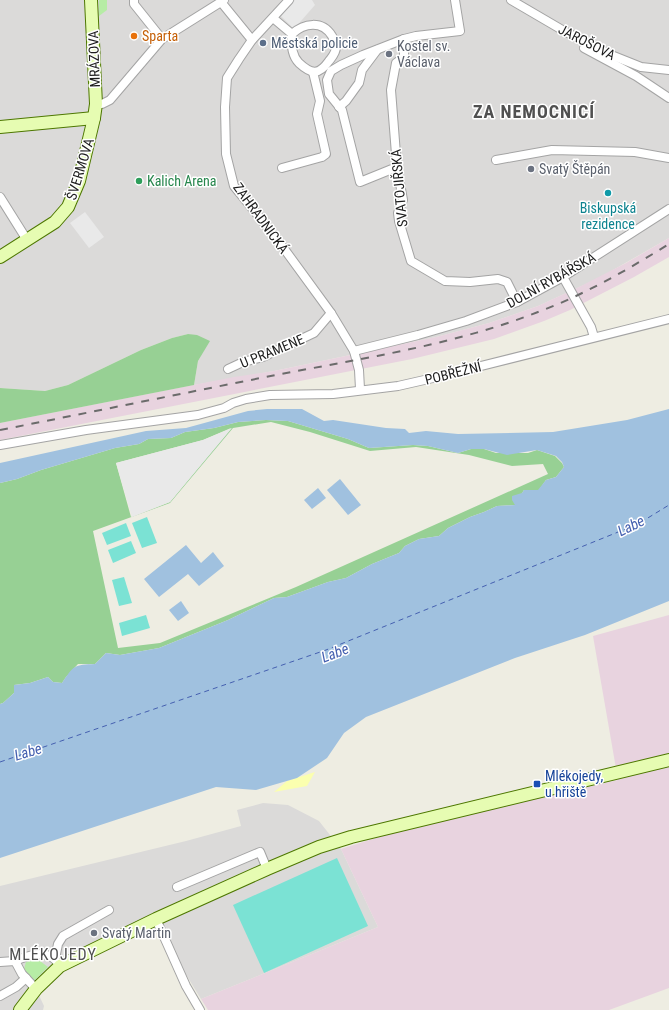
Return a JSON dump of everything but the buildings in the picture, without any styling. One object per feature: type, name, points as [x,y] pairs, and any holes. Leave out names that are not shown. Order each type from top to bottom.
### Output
[{"type":"street","name":"MRÁZOVA","points":[[91,0],[96,104],[94,118]]},
{"type":"street","points":[[134,0],[134,4],[162,39]]},
{"type":"street","name":"ZAHRADNICKÁ","points":[[289,0],[252,40],[227,78],[225,107],[226,154],[234,186],[277,239],[332,313],[354,351],[359,370],[360,389]]},
{"type":"street","points":[[397,167],[360,182],[342,110],[329,94],[327,80],[331,71],[341,65],[404,39],[416,36],[460,31],[455,0]]},
{"type":"street","name":"JAROŠOVA","points":[[511,0],[564,31],[611,55],[642,67],[669,70]]},
{"type":"street","points":[[96,104],[102,104],[110,100],[162,39],[223,1],[252,40]]},
{"type":"street","points":[[273,18],[292,34]]},
{"type":"street","points":[[316,24],[326,29],[333,38],[336,47],[335,52],[323,69],[319,72],[314,72],[298,62],[291,42],[292,34],[298,28],[316,24]]},
{"type":"street","points":[[564,31],[573,42],[636,76],[669,98]]},
{"type":"street","name":"SVATOJIŘSKÁ","points":[[404,39],[404,57],[396,63],[391,90],[397,167],[402,200],[398,214],[412,261],[445,281],[470,282],[498,279],[507,282],[517,302]]},
{"type":"street","points":[[339,107],[346,101],[359,83],[362,70],[377,49]]},
{"type":"street","points":[[282,168],[322,158],[326,154],[317,114],[320,101],[314,72]]},
{"type":"street","points":[[0,126],[94,118]]},
{"type":"street","name":"ŠVERMOVA","points":[[0,257],[55,222],[68,207],[79,181],[94,118]]},
{"type":"street","points":[[496,160],[552,150],[635,152],[669,158]]},
{"type":"street","points":[[0,197],[27,240]]},
{"type":"street","name":"DOLNÍ RYBÁŘSKÁ","points":[[354,351],[466,321],[517,302],[563,277],[669,209]]},
{"type":"street","points":[[563,277],[592,327],[594,337]]},
{"type":"street","name":"U PRAMENE","points":[[228,369],[243,362],[263,357],[314,333],[332,313]]},
{"type":"street","name":"POBŘEŽNÍ","points":[[0,445],[86,430],[198,415],[224,408],[233,403],[246,399],[270,395],[325,394],[398,386],[669,319]]},
{"type":"street","points":[[20,1010],[58,963],[319,847],[351,837],[669,760]]},
{"type":"street","points":[[177,887],[260,852],[268,869]]},
{"type":"street","points":[[58,963],[58,944],[63,936],[109,910]]},
{"type":"street","points":[[156,919],[186,986],[200,1010]]},
{"type":"street","points":[[0,962],[15,961],[28,955],[41,953],[58,963]]},
{"type":"street","points":[[15,961],[22,974],[36,989]]},
{"type":"street","points":[[0,996],[16,987],[26,978]]},
{"type":"shaded area","points":[[0,0],[669,0],[669,238],[599,278],[538,306],[489,323],[436,337],[274,371],[194,385],[198,361],[209,341],[188,334],[172,338],[141,350],[68,385],[45,391],[0,388]]},
{"type":"shaded area","points":[[99,0],[107,0],[107,10],[99,16]]},
{"type":"shaded area","points":[[295,0],[312,0],[315,5],[294,29],[281,16]]},
{"type":"shaded area","points":[[85,212],[104,237],[89,248],[70,223]]},
{"type":"shaded area","points":[[669,238],[669,257],[570,310],[494,339],[412,359],[0,440],[0,423],[234,377],[274,371],[436,337],[489,323],[538,306],[579,287],[626,263]]},
{"type":"shaded area","points":[[188,334],[197,335],[210,341],[198,361],[194,385],[0,423],[0,388],[45,391],[68,385],[141,350],[172,338]]},
{"type":"shaded area","points":[[266,420],[288,421],[348,439],[369,448],[413,445],[428,446],[458,453],[471,449],[484,449],[496,453],[528,453],[537,450],[555,456],[564,467],[556,477],[546,480],[539,490],[524,490],[515,505],[497,506],[448,528],[439,536],[419,539],[405,546],[399,553],[372,564],[346,578],[328,582],[287,597],[274,598],[228,620],[159,648],[120,655],[106,653],[95,664],[78,664],[62,683],[53,682],[48,677],[30,683],[14,685],[14,693],[0,704],[0,483],[115,448],[139,444],[148,439],[171,438],[185,432],[214,428],[238,422]],"holes":[[[271,422],[310,432],[370,451],[416,447],[469,455],[512,466],[543,464],[548,474],[296,587],[160,643],[118,648],[93,531],[170,503],[233,428]],[[231,428],[170,502],[131,517],[116,463],[203,440]]]},
{"type":"shaded area","points":[[232,428],[170,502],[132,517],[116,463],[203,440]]},
{"type":"shaded area","points":[[147,517],[157,543],[142,548],[132,523]]},
{"type":"shaded area","points":[[126,523],[131,536],[107,545],[102,533]]},
{"type":"shaded area","points":[[131,541],[136,553],[113,563],[108,550]]},
{"type":"shaded area","points":[[124,577],[132,603],[119,606],[112,580]]},
{"type":"shaded area","points":[[146,615],[150,628],[122,636],[119,623]]},
{"type":"shaded area","points":[[669,615],[669,988],[609,1010],[208,1010],[201,999],[378,927],[341,849],[401,830],[618,780],[593,636]]},
{"type":"shaded area","points":[[263,803],[288,805],[319,821],[341,849],[378,927],[201,999],[155,924],[60,966],[36,989],[44,1006],[43,1010],[0,1010],[0,886],[186,841],[241,826],[237,810]]},
{"type":"shaded area","points":[[337,858],[368,926],[264,973],[233,905]]},
{"type":"shaded area","points":[[34,959],[40,961],[48,967],[34,981],[24,969],[26,962]]},
{"type":"sand","points":[[315,772],[307,786],[274,792],[287,781]]},
{"type":"water","name":"Labe","points":[[267,409],[302,409],[324,421],[333,420],[386,428],[405,429],[409,433],[426,431],[458,434],[553,432],[627,420],[669,409],[669,601],[585,635],[515,658],[366,717],[344,733],[327,758],[297,778],[256,790],[216,787],[0,858],[0,704],[14,693],[14,685],[30,683],[48,677],[53,682],[62,683],[72,669],[78,666],[95,664],[106,653],[120,655],[159,648],[228,620],[274,598],[287,597],[328,582],[346,578],[372,564],[399,553],[405,546],[419,539],[439,536],[448,528],[497,506],[515,505],[512,500],[512,496],[522,493],[524,490],[538,490],[546,480],[556,477],[564,467],[562,462],[556,456],[537,450],[507,455],[484,449],[471,449],[458,453],[428,446],[413,445],[369,448],[348,439],[288,421],[266,420],[238,422],[214,428],[185,432],[171,438],[148,439],[139,444],[115,448],[0,483],[0,463],[146,431],[186,428],[248,411]]},
{"type":"water","points":[[340,479],[361,505],[348,515],[327,490]]},
{"type":"water","points":[[318,488],[326,498],[312,509],[304,500]]},
{"type":"water","points":[[186,545],[201,563],[213,552],[224,566],[199,586],[188,574],[159,597],[144,579]]},
{"type":"water","points":[[181,601],[189,613],[178,621],[169,610]]},
{"type":"ferry route","points":[[0,762],[326,650],[638,524],[669,505]]},
{"type":"railway","points":[[0,430],[408,350],[474,333],[538,312],[572,298],[589,290],[669,244]]},
{"type":"place","name":"Sparta","points":[[134,36]]},
{"type":"place","name":"Městská policie","points":[[263,43]]},
{"type":"place","name":"Kostel sv. Václava","points":[[389,54]]},
{"type":"place","name":"Svatý Štěpán","points":[[531,169]]},
{"type":"place","name":"Kalich Arena","points":[[139,181]]},
{"type":"place","name":"Biskupská rezidence","points":[[608,193]]},
{"type":"place","name":"Mlékojedy, u hřiště","points":[[537,784]]},
{"type":"place","name":"Svatý Martin","points":[[94,933]]},
{"type":"district","name":"ZA NEMOCNICÍ","points":[[534,112]]},
{"type":"district","name":"MLÉKOJEDY","points":[[53,954]]}]
